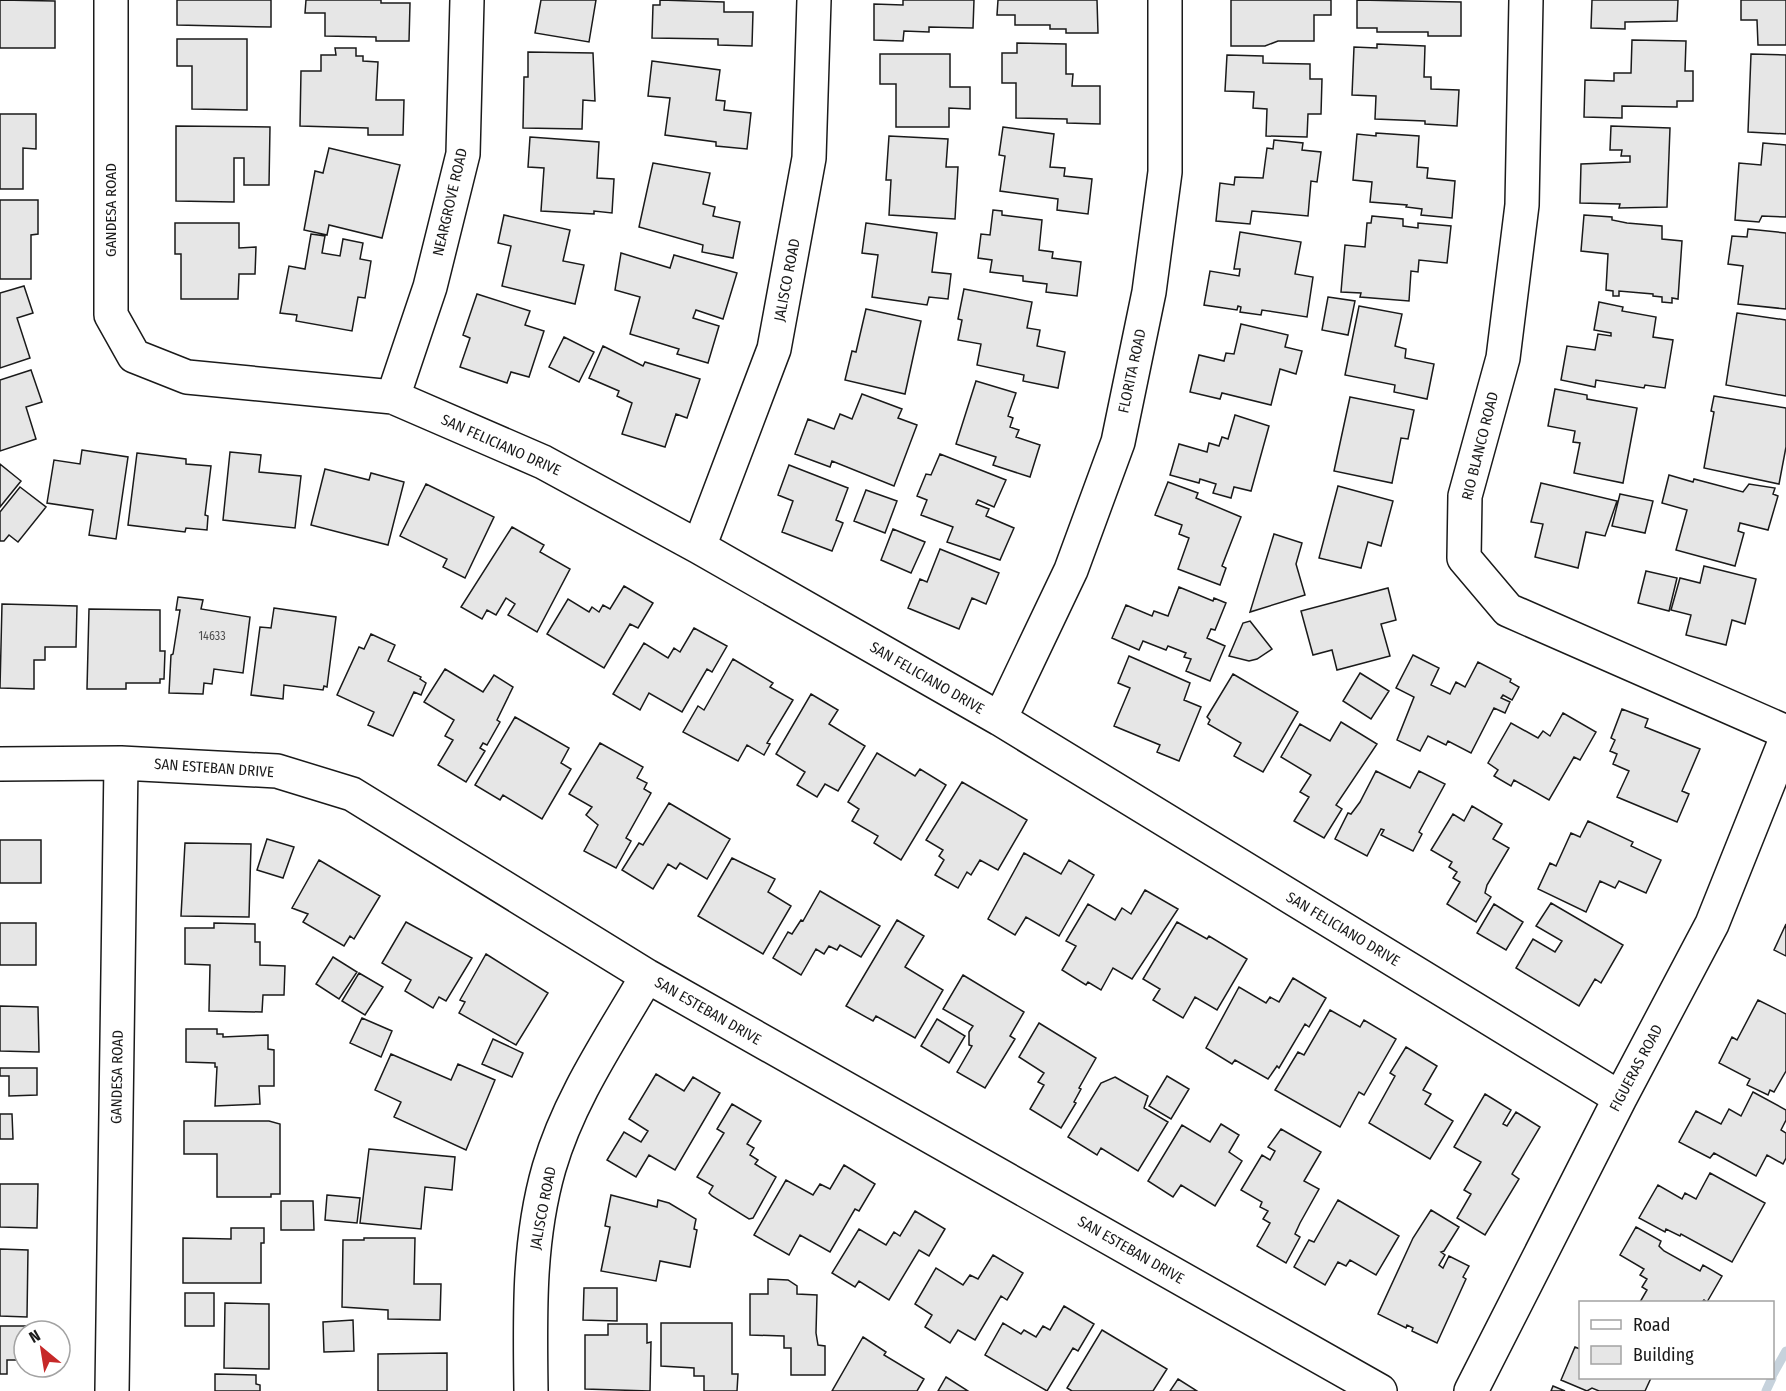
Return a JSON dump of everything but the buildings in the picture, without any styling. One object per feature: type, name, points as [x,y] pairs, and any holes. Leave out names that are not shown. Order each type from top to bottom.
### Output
[{"type":"street","name":"GANDESA ROAD","points":[[111,0],[111,315],[134,356],[188,376]]},
{"type":"street","name":"NEARGROVE ROAD","points":[[393,397],[430,287],[464,154],[467,0]]},
{"type":"street","name":"JALISCO ROAD","points":[[699,547],[774,349],[809,158],[814,0]]},
{"type":"street","name":"FLORITA ROAD","points":[[1000,719],[1071,570],[1118,442],[1149,292],[1165,172],[1165,0]]},
{"type":"street","name":"RIO BLANCO ROAD","points":[[1526,0],[1522,205],[1503,358],[1465,496],[1464,558],[1508,610],[1786,732]]},
{"type":"street","name":"SAN FELICIANO DRIVE","points":[[188,376],[393,397],[543,462],[699,547],[1000,719],[1620,1098]]},
{"type":"street","name":"FIGUERAS ROAD","points":[[1472,1391],[1620,1098],[1712,924],[1786,739]]},
{"type":"street","name":"GANDESA ROAD","points":[[112,1391],[121,763]]},
{"type":"street","name":"SAN ESTEBAN DRIVE","points":[[0,764],[121,763],[277,771],[352,794],[647,976],[1380,1391]]},
{"type":"street","name":"JALISCO ROAD","points":[[531,1391],[530,1273],[549,1168],[578,1097],[647,976]]},
{"type":"waterway","points":[[1774,1372],[1786,1351]]},
{"type":"waterway","points":[[1766,1391],[1772,1379]]}]
